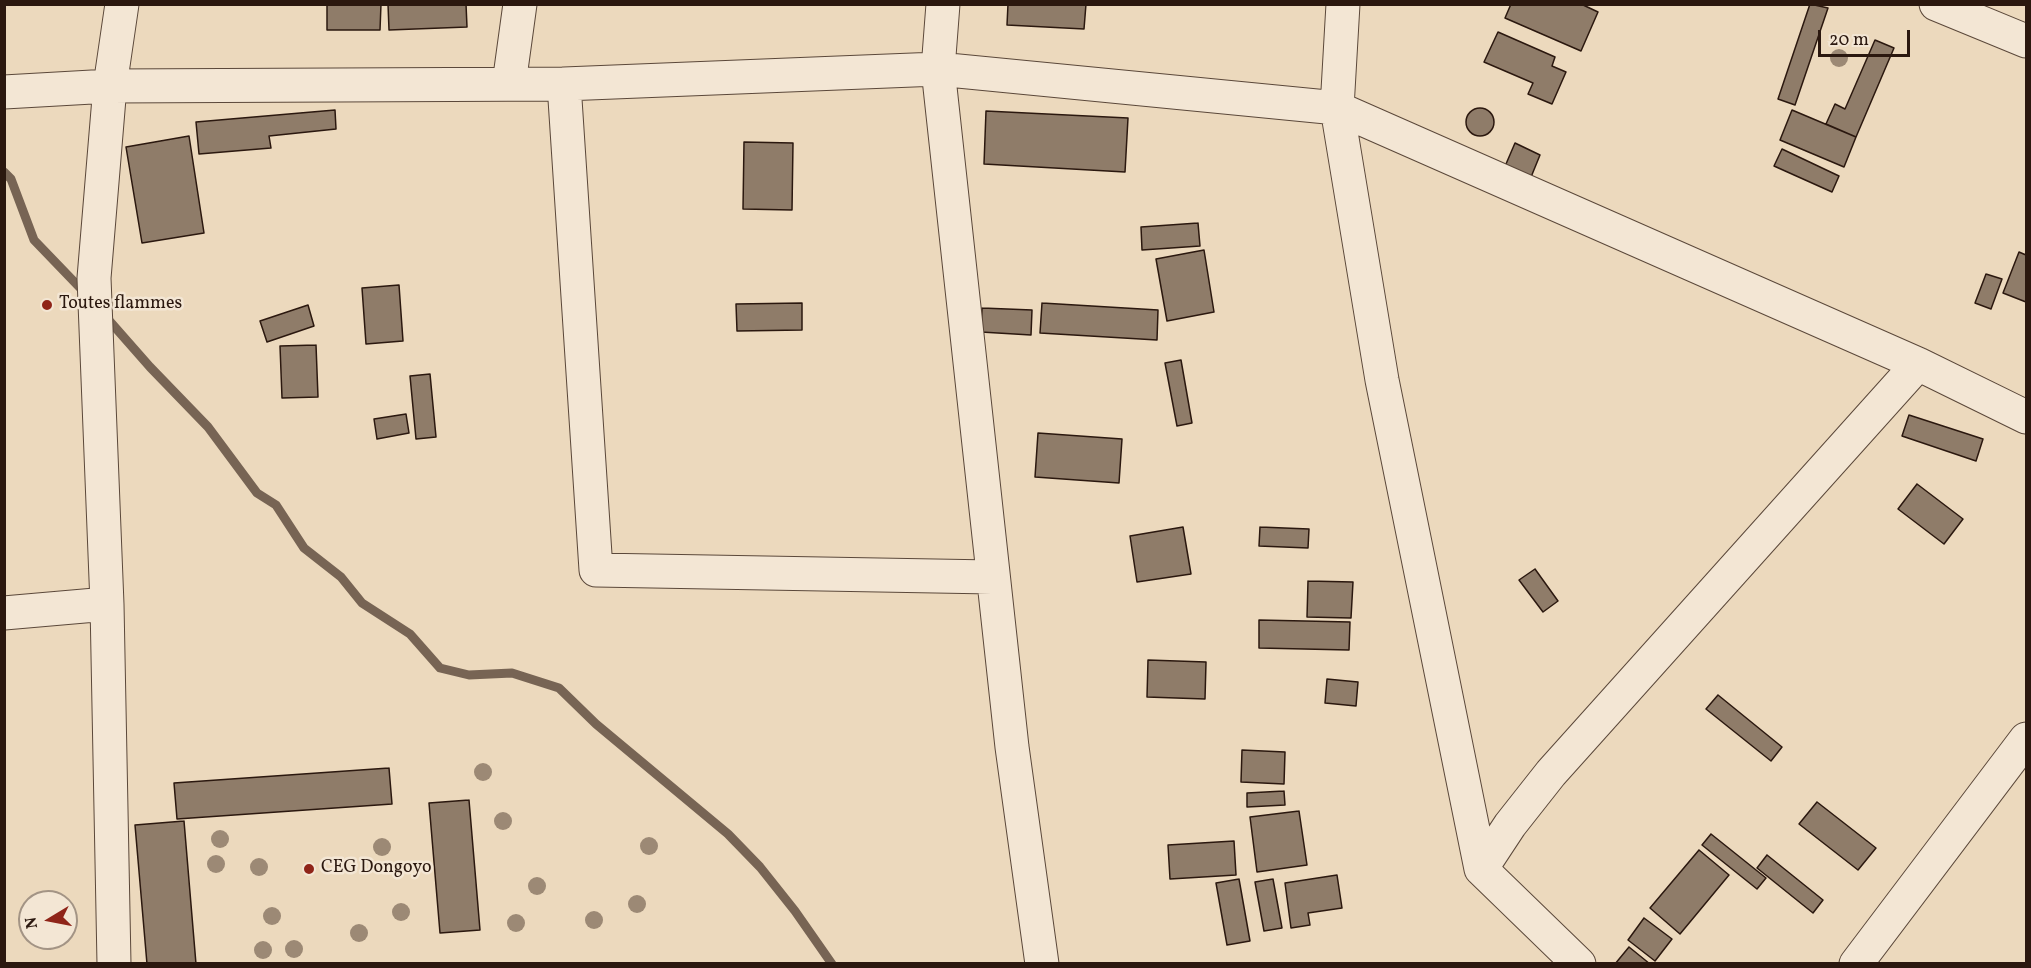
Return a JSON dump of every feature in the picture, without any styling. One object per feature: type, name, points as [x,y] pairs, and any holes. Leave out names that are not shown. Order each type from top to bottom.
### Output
[{"type":"street","points":[[114,963],[106,604],[94,278],[110,86],[122,4]]},
{"type":"street","points":[[509,84],[520,4]]},
{"type":"street","points":[[943,4],[938,69],[992,577],[1012,747],[1042,963]]},
{"type":"street","points":[[1343,4],[1337,108],[1382,380],[1481,869],[1579,963]]},
{"type":"street","points":[[1936,4],[2026,41]]},
{"type":"street","points":[[4,92],[110,86],[564,84],[938,69],[1337,108],[1918,364],[2026,417]]},
{"type":"street","points":[[564,84],[596,570],[992,577]]},
{"type":"street","points":[[1481,869],[1510,825],[1551,773],[1918,364]]},
{"type":"street","points":[[4,613],[106,604]]},
{"type":"street","points":[[1856,963],[2026,740]]},
{"type":"building","points":[[327,4],[381,4],[380,30],[327,30]]},
{"type":"building","points":[[388,4],[466,4],[467,27],[389,30]]},
{"type":"building","points":[[1008,4],[1086,4],[1084,29],[1007,25]]},
{"type":"building","points":[[1511,4],[1581,4],[1598,12],[1581,51],[1505,18]]},
{"type":"building","points":[[1810,4],[1828,8],[1795,105],[1778,99]]},
{"type":"building","points":[[1498,32],[1555,57],[1552,66],[1566,72],[1552,104],[1528,94],[1533,83],[1484,62]]},
{"type":"building","points":[[1875,40],[1894,48],[1856,137],[1826,124],[1835,104],[1845,109]]},
{"type":"building","points":[[1480,108],[1490,112],[1494,122],[1490,132],[1480,136],[1470,132],[1466,122],[1470,112]]},
{"type":"building","points":[[335,110],[336,129],[269,136],[271,148],[199,154],[196,122]]},
{"type":"building","points":[[1792,110],[1856,137],[1844,167],[1780,140]]},
{"type":"building","points":[[986,111],[1128,118],[1125,172],[984,164]]},
{"type":"building","points":[[189,136],[204,233],[142,243],[126,147]]},
{"type":"building","points":[[744,142],[793,143],[792,210],[743,209]]},
{"type":"building","points":[[1515,143],[1540,155],[1529,182],[1503,171]]},
{"type":"building","points":[[1782,149],[1839,176],[1832,192],[1774,166]]},
{"type":"building","points":[[1198,223],[1200,246],[1142,250],[1141,227]]},
{"type":"building","points":[[1204,250],[1214,312],[1167,321],[1156,259]]},
{"type":"building","points":[[2019,252],[2026,255],[2026,302],[2003,293]]},
{"type":"building","points":[[1986,274],[2002,279],[1991,309],[1975,303]]},
{"type":"building","points":[[399,285],[403,341],[366,344],[362,288]]},
{"type":"building","points":[[802,303],[802,330],[737,331],[736,304]]},
{"type":"building","points":[[1042,303],[1158,310],[1157,340],[1040,333]]},
{"type":"building","points":[[308,305],[314,326],[267,342],[260,321]]},
{"type":"building","points":[[982,308],[1032,310],[1031,335],[981,332]]},
{"type":"building","points":[[316,345],[318,397],[282,398],[280,346]]},
{"type":"building","points":[[1181,360],[1192,423],[1177,426],[1165,363]]},
{"type":"building","points":[[430,374],[436,437],[416,439],[410,376]]},
{"type":"building","points":[[406,414],[409,433],[377,439],[374,419]]},
{"type":"building","points":[[1909,415],[1983,439],[1976,461],[1902,436]]},
{"type":"building","points":[[1038,433],[1122,439],[1119,483],[1035,477]]},
{"type":"building","points":[[1917,484],[1963,519],[1944,544],[1898,509]]},
{"type":"building","points":[[1183,527],[1191,574],[1137,582],[1130,536]]},
{"type":"building","points":[[1260,527],[1309,529],[1308,548],[1259,546]]},
{"type":"building","points":[[1535,569],[1558,601],[1543,612],[1519,580]]},
{"type":"building","points":[[1308,581],[1353,582],[1351,618],[1307,617]]},
{"type":"building","points":[[1259,620],[1350,622],[1349,650],[1259,648]]},
{"type":"building","points":[[1148,660],[1206,662],[1205,699],[1147,697]]},
{"type":"building","points":[[1327,679],[1358,682],[1356,706],[1325,703]]},
{"type":"building","points":[[1718,695],[1782,747],[1771,761],[1706,709]]},
{"type":"building","points":[[1242,750],[1285,752],[1284,784],[1241,782]]},
{"type":"building","points":[[389,768],[392,804],[177,819],[174,783]]},
{"type":"building","points":[[1284,791],[1285,805],[1247,807],[1247,793]]},
{"type":"building","points":[[469,800],[480,930],[440,933],[429,803]]},
{"type":"building","points":[[1817,802],[1876,848],[1858,870],[1799,824]]},
{"type":"building","points":[[1299,811],[1307,865],[1257,872],[1250,817]]},
{"type":"building","points":[[184,821],[196,964],[147,964],[135,825]]},
{"type":"building","points":[[1711,834],[1766,878],[1757,889],[1702,845]]},
{"type":"building","points":[[1234,841],[1236,875],[1170,879],[1168,845]]},
{"type":"building","points":[[1699,850],[1729,875],[1680,934],[1650,908]]},
{"type":"building","points":[[1767,855],[1823,900],[1813,913],[1757,868]]},
{"type":"building","points":[[1337,875],[1342,908],[1308,913],[1310,925],[1291,928],[1285,883]]},
{"type":"building","points":[[1239,879],[1250,941],[1227,945],[1216,883]]},
{"type":"building","points":[[1273,879],[1282,928],[1264,931],[1255,882]]},
{"type":"building","points":[[1644,918],[1672,939],[1655,961],[1628,940]]},
{"type":"building","points":[[1629,947],[1650,964],[1615,964]]},
{"type":"waterway","points":[[4,172],[11,179],[34,240],[85,293]]},
{"type":"waterway","points":[[106,317],[208,427],[257,493],[276,505],[304,548],[341,577],[362,603],[410,634],[440,668],[469,675],[512,673],[559,688],[596,724],[728,834],[760,867],[795,911],[832,964]]},
{"type":"place","name":"Toutes flammes","points":[[47,305]]},
{"type":"place","name":"CEG Dongoyo","points":[[309,869]]}]
